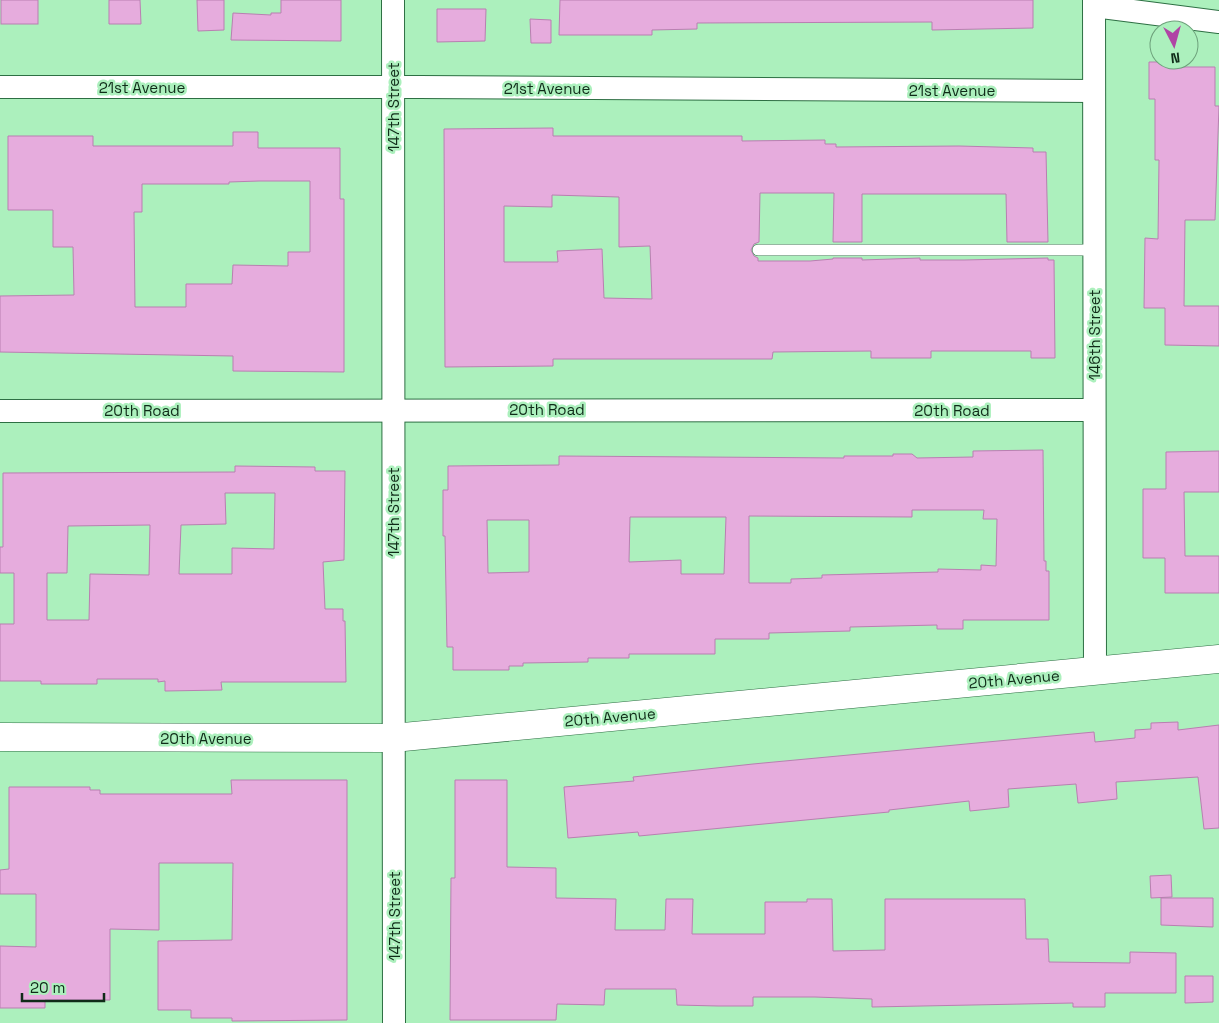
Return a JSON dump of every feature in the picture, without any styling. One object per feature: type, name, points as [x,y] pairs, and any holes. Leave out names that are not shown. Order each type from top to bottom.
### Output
[{"type":"street","name":"147th Street","points":[[393,0],[394,1023]]},
{"type":"street","points":[[1094,3],[1219,22]]},
{"type":"street","name":"146th Street","points":[[1094,3],[1095,671]]},
{"type":"street","name":"21st Avenue","points":[[0,87],[1094,91]]},
{"type":"street","name":"20th Road","points":[[0,411],[393,409],[1094,410]]},
{"type":"street","name":"20th Avenue","points":[[0,737],[393,738],[1219,659]]},
{"type":"lane","points":[[758,250],[1094,250]]},
{"type":"building","points":[[1,0],[38,0],[38,24],[1,24]]},
{"type":"building","points":[[109,0],[140,0],[141,24],[109,24]]},
{"type":"building","points":[[197,0],[224,0],[224,30],[198,31]]},
{"type":"building","points":[[281,0],[341,0],[341,41],[231,40],[233,13],[271,15],[271,13],[281,13]]},
{"type":"building","points":[[560,0],[1033,0],[1033,28],[932,30],[932,22],[697,23],[697,29],[652,30],[652,35],[559,35]]},
{"type":"building","points":[[437,9],[486,9],[485,41],[437,42]]},
{"type":"building","points":[[530,19],[551,20],[551,43],[531,43]]},
{"type":"building","points":[[1199,67],[1215,67],[1215,106],[1219,106],[1215,220],[1185,220],[1184,306],[1219,306],[1219,346],[1165,345],[1165,308],[1144,308],[1145,238],[1158,239],[1159,160],[1155,160],[1155,99],[1149,99],[1149,70],[1199,70]]},
{"type":"building","points":[[553,128],[553,136],[742,136],[742,141],[825,140],[825,144],[836,144],[836,147],[959,146],[1033,148],[1033,152],[1046,152],[1048,242],[1007,242],[1006,194],[862,194],[862,242],[833,242],[834,193],[760,193],[759,242],[754,244],[751,250],[754,256],[758,258],[758,261],[810,261],[833,258],[862,258],[862,260],[920,258],[920,260],[964,260],[1048,258],[1048,260],[1054,260],[1055,358],[1031,358],[1031,351],[931,351],[931,358],[871,358],[871,351],[773,352],[772,359],[553,359],[553,366],[445,367],[444,129]],"holes":[[[552,195],[619,197],[619,247],[650,246],[652,299],[604,298],[602,249],[557,251],[558,262],[504,262],[504,206],[552,207]]]},
{"type":"building","points":[[233,132],[258,132],[258,148],[340,148],[340,199],[344,199],[344,372],[233,371],[233,356],[0,352],[0,296],[74,295],[73,247],[53,247],[53,210],[8,210],[8,136],[93,136],[93,146],[233,146]],"holes":[[[310,181],[310,252],[288,252],[288,266],[233,265],[232,284],[186,284],[186,307],[135,307],[134,212],[142,212],[142,184],[229,184],[229,182]]]},
{"type":"building","points":[[1043,450],[1044,561],[1046,561],[1046,571],[1049,571],[1049,620],[963,620],[963,629],[937,629],[937,625],[850,627],[850,631],[769,633],[769,639],[715,639],[715,654],[629,654],[629,658],[588,658],[588,662],[523,663],[523,666],[509,666],[509,670],[453,670],[453,647],[447,647],[445,536],[443,536],[443,490],[448,490],[448,466],[559,465],[559,456],[844,458],[844,456],[912,454],[917,458],[973,457],[973,451]],"holes":[[[912,510],[984,510],[983,519],[997,519],[996,566],[981,565],[981,570],[938,569],[938,572],[822,575],[822,578],[791,579],[791,583],[749,583],[749,516],[912,517]],[[630,517],[726,517],[724,574],[681,574],[681,560],[629,562]],[[487,520],[529,520],[529,572],[488,573]]]},
{"type":"building","points":[[1219,451],[1219,492],[1184,492],[1185,556],[1219,556],[1219,593],[1165,593],[1165,558],[1143,558],[1143,489],[1166,489],[1166,452]]},
{"type":"building","points":[[235,466],[315,467],[315,471],[345,471],[344,560],[323,562],[325,609],[343,609],[343,621],[345,621],[346,682],[221,682],[222,690],[165,691],[165,681],[158,682],[158,679],[97,679],[97,684],[41,684],[41,681],[0,681],[0,624],[14,624],[14,573],[0,573],[0,547],[3,547],[3,473],[235,472]],"holes":[[[225,493],[275,493],[274,549],[232,548],[232,574],[179,574],[181,525],[226,524]],[[150,525],[149,575],[90,574],[89,620],[47,620],[47,573],[67,573],[68,526]]]},
{"type":"building","points":[[1178,722],[1178,730],[1219,725],[1219,828],[1204,829],[1198,777],[1116,782],[1117,799],[1078,803],[1076,784],[1008,789],[1009,807],[970,811],[969,801],[889,810],[889,812],[639,836],[638,832],[568,838],[564,787],[634,781],[633,777],[753,764],[1094,732],[1095,742],[1135,738],[1135,730],[1151,729],[1151,723]]},
{"type":"building","points":[[231,780],[347,780],[347,1020],[232,1021],[232,1018],[191,1018],[191,1010],[158,1010],[158,941],[232,940],[233,863],[159,863],[159,930],[110,929],[110,1000],[45,1000],[45,1008],[0,1008],[0,946],[36,947],[36,894],[0,894],[0,870],[9,869],[9,787],[90,787],[90,790],[100,790],[100,794],[232,794]]},
{"type":"building","points":[[455,780],[507,780],[507,867],[556,868],[556,898],[616,899],[615,930],[665,930],[666,899],[693,899],[692,934],[765,934],[765,902],[807,902],[807,899],[832,899],[833,951],[885,950],[885,899],[1025,899],[1026,939],[1048,939],[1049,962],[1130,963],[1130,952],[1176,953],[1176,993],[1105,993],[1105,1007],[1073,1007],[1073,1003],[872,1007],[872,999],[815,997],[753,997],[753,1006],[718,1006],[677,1005],[676,989],[605,989],[604,1005],[557,1004],[556,1020],[450,1020],[451,878],[455,878]]},
{"type":"building","points":[[1171,875],[1172,897],[1151,898],[1150,876]]},
{"type":"building","points":[[1161,898],[1213,898],[1213,927],[1161,925]]},
{"type":"building","points":[[1185,976],[1213,976],[1213,1002],[1185,1003]]}]
